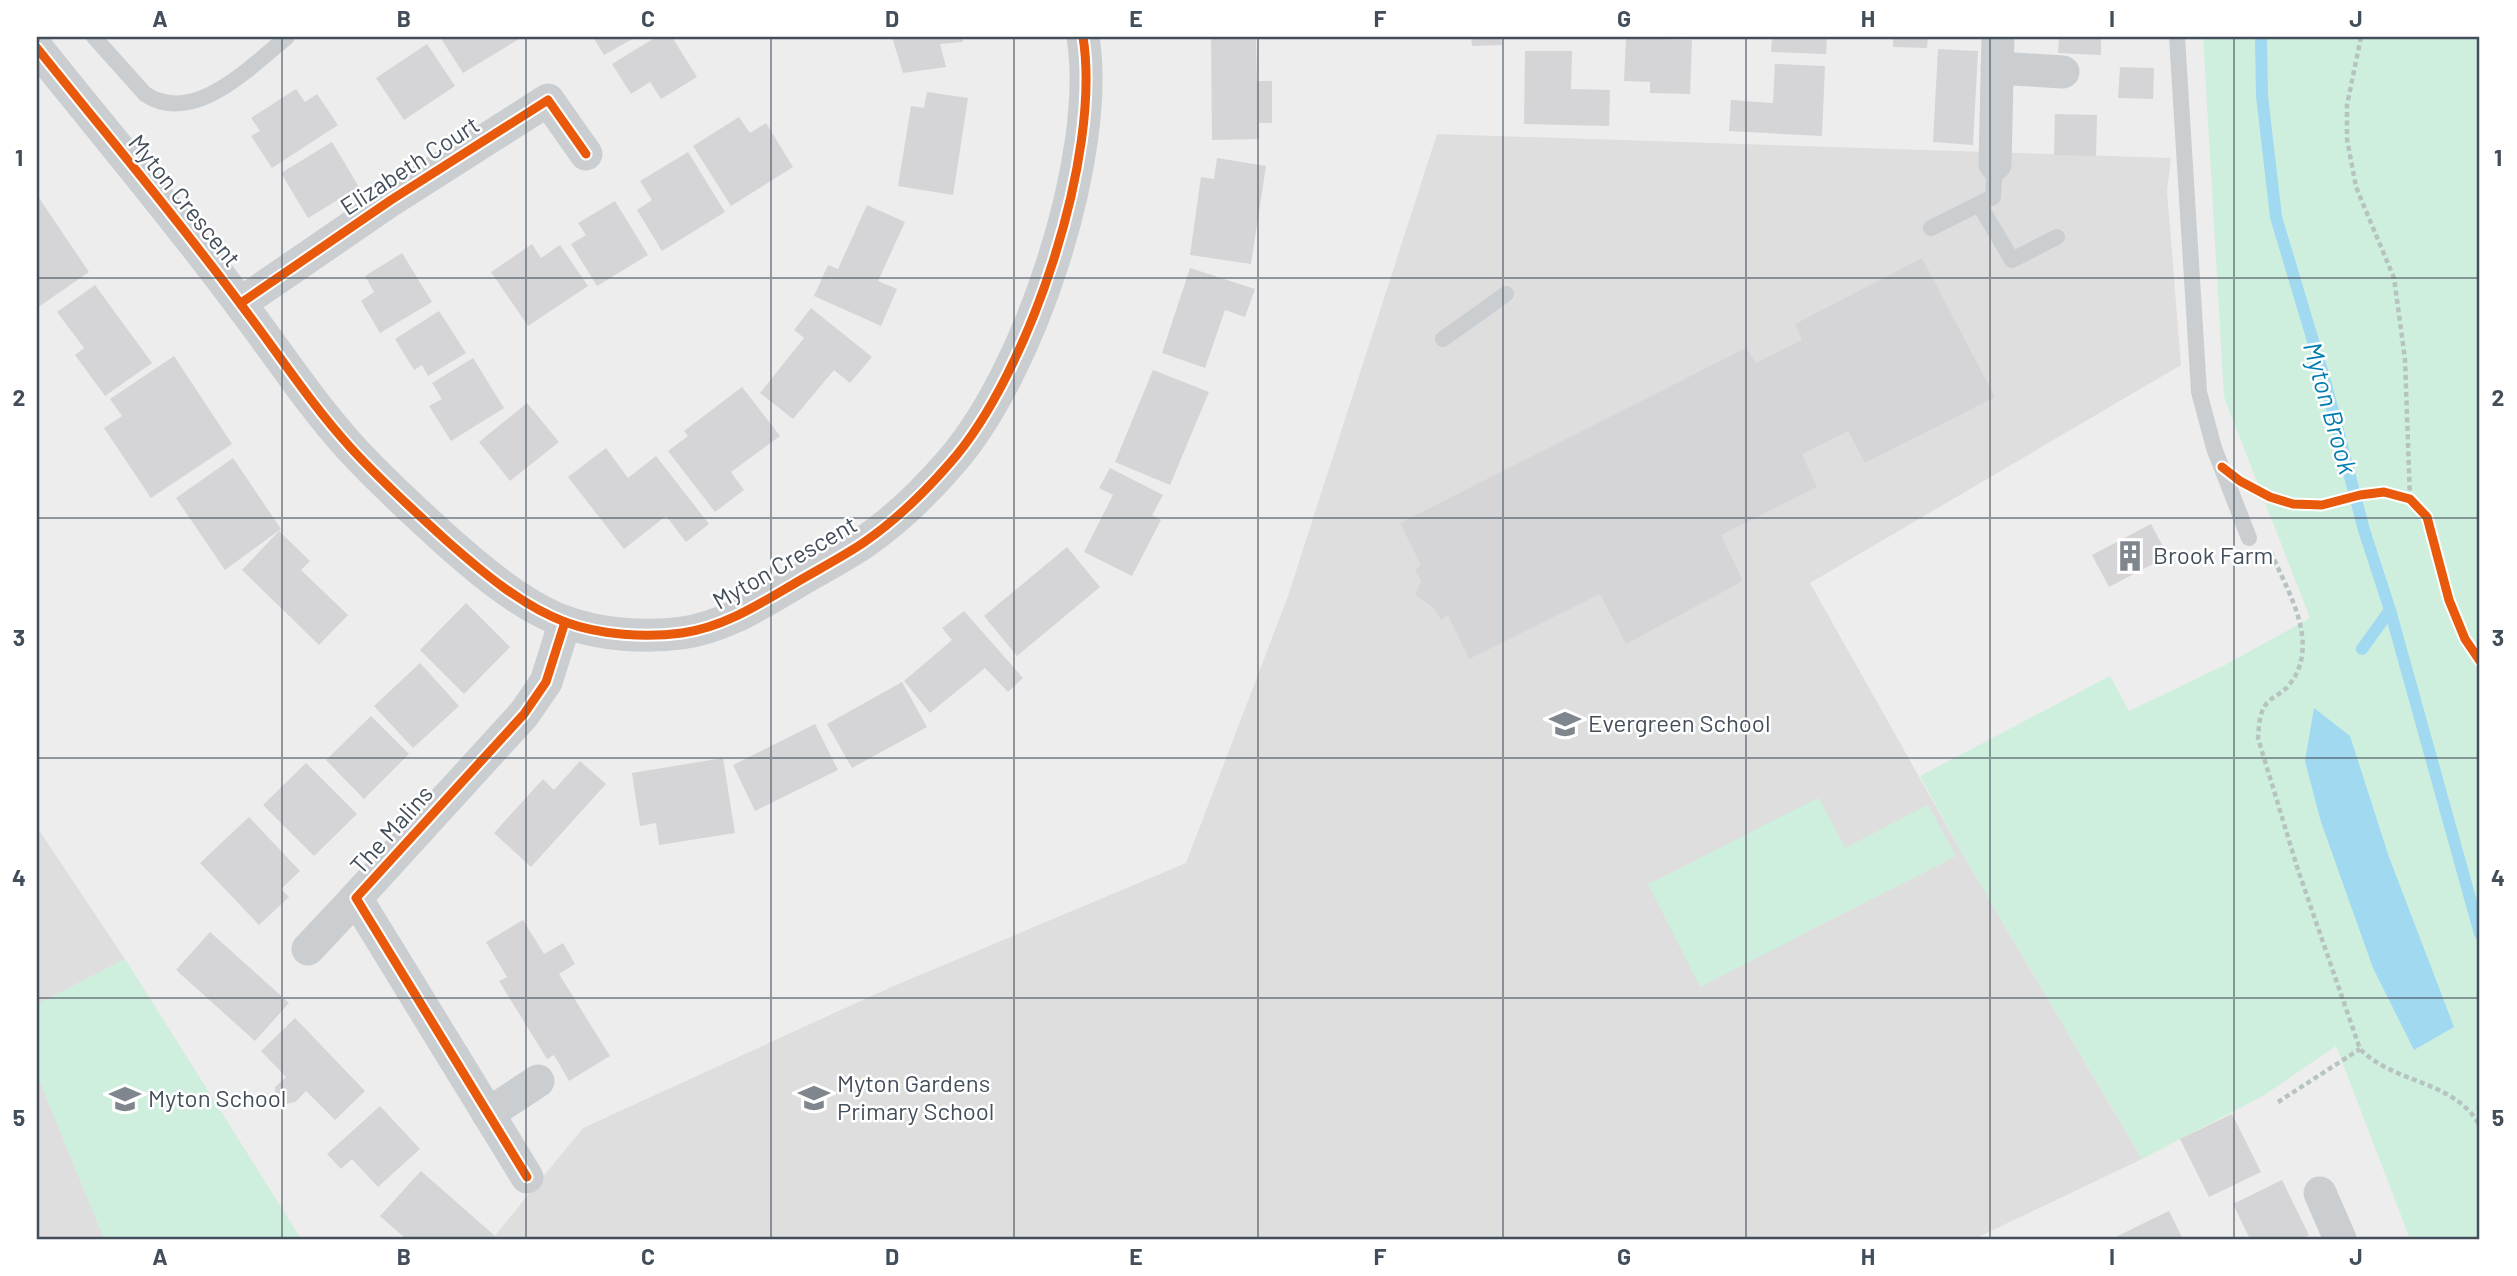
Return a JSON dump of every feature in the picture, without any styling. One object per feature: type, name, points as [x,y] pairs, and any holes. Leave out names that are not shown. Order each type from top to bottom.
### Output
[{"type":"street","name":"Myton Crescent","points":[[37,48],[241,303],[304,392],[380,478],[479,570],[512,593],[565,622],[624,634],[681,633],[721,624],[764,602],[862,544],[913,503],[974,433],[1011,366],[1035,310],[1058,244],[1086,123],[1087,71],[1083,37]]},
{"type":"street","points":[[1995,163],[1998,52],[2063,72]]},
{"type":"street","name":"Elizabeth Court","points":[[241,303],[391,200],[548,100],[586,154]]},
{"type":"street","name":"The Malins","points":[[308,948],[524,714],[546,682],[565,622]]},
{"type":"street","name":"The Malins","points":[[356,898],[527,1177]]},
{"type":"street","points":[[488,1114],[538,1081]]},
{"type":"street","points":[[2320,1193],[2340,1239]]},
{"type":"lane","points":[[94,37],[145,94],[153,99],[176,103],[198,101],[214,93],[287,37]]},
{"type":"lane","points":[[2177,37],[2199,392],[2214,448],[2249,538]]},
{"type":"lane","points":[[1931,228],[1993,198],[1995,163]]},
{"type":"lane","points":[[1979,204],[2012,260],[2057,237]]},
{"type":"lane","points":[[1443,339],[1506,294]]},
{"type":"path","points":[[2361,37],[2347,105],[2347,139],[2356,187],[2394,278],[2405,359],[2410,499]]},
{"type":"path","points":[[2398,495],[2410,499],[2418,508]]},
{"type":"path","points":[[2268,542],[2301,620],[2301,656],[2291,683],[2282,694],[2267,702],[2259,719],[2258,738],[2298,870],[2360,1049],[2384,1068],[2454,1097],[2467,1107],[2480,1126]]},
{"type":"path","points":[[2278,1102],[2360,1049]]},
{"type":"shaded area","name":"Evergreen School","points":[[1437,134],[2171,158],[2167,190],[2181,365],[1810,583],[1962,853],[2142,1159],[1974,1239],[492,1239],[583,1128],[889,988],[1186,863],[1288,596]]},
{"type":"shaded area","name":"Myton School","points":[[37,827],[125,959],[301,1239],[37,1239]]},
{"type":"green space","points":[[2203,37],[2480,37],[2480,1239],[2410,1239],[2336,1046],[2263,1096],[2142,1159],[1962,853],[1920,776],[2110,676],[2129,711],[2225,665],[2310,618],[2224,397]]},
{"type":"green space","points":[[1819,798],[1845,848],[1928,805],[1956,856],[1700,987],[1648,884]]},
{"type":"green space","name":"Myton School","points":[[125,959],[301,1239],[104,1239],[37,1075],[37,1004]]},
{"type":"water","points":[[2314,708],[2350,736],[2389,857],[2454,1027],[2414,1050],[2373,968],[2321,822],[2305,761]]},
{"type":"building","points":[[440,37],[518,37],[519,39],[463,73]]},
{"type":"building","points":[[593,37],[636,37],[604,55]]},
{"type":"building","points":[[656,37],[672,37],[697,77],[661,99],[650,82],[631,94],[612,64]]},
{"type":"building","points":[[892,37],[962,37],[963,42],[940,44],[946,67],[903,73]]},
{"type":"building","points":[[1211,37],[1256,37],[1257,81],[1272,81],[1272,123],[1259,123],[1259,139],[1212,140]]},
{"type":"building","points":[[1471,37],[1501,37],[1502,45],[1472,46]]},
{"type":"building","points":[[1772,37],[1827,37],[1826,54],[1771,52]]},
{"type":"building","points":[[1893,37],[1928,37],[1927,48],[1893,47]]},
{"type":"building","points":[[2059,37],[2101,37],[2101,55],[2058,53]]},
{"type":"building","points":[[1626,38],[1692,40],[1690,94],[1650,93],[1650,82],[1624,81]]},
{"type":"building","points":[[427,44],[455,86],[404,120],[376,78]]},
{"type":"building","points":[[1938,49],[1978,51],[1973,145],[1933,142]]},
{"type":"building","points":[[1525,51],[1572,51],[1571,89],[1610,90],[1609,126],[1524,124]]},
{"type":"building","points":[[1775,64],[1825,66],[1822,136],[1729,131],[1731,100],[1773,103]]},
{"type":"building","points":[[2120,67],[2154,68],[2153,99],[2118,98]]},
{"type":"building","points":[[296,89],[305,102],[317,94],[338,125],[272,168],[251,136],[260,131],[251,118]]},
{"type":"building","points":[[927,92],[968,98],[953,195],[898,186],[911,106],[924,108]]},
{"type":"building","points":[[2055,114],[2097,115],[2096,156],[2054,155]]},
{"type":"building","points":[[739,117],[750,133],[766,123],[793,167],[731,206],[693,146]]},
{"type":"building","points":[[332,142],[359,187],[308,218],[281,173]]},
{"type":"building","points":[[688,152],[725,212],[662,251],[637,210],[652,200],[640,181]]},
{"type":"building","points":[[1217,158],[1266,166],[1251,264],[1190,255],[1201,177],[1214,179]]},
{"type":"building","points":[[37,195],[89,272],[37,308]]},
{"type":"building","points":[[615,201],[648,255],[597,286],[571,244],[586,235],[578,223]]},
{"type":"building","points":[[867,205],[905,222],[878,281],[897,289],[881,326],[814,296],[828,265],[838,269]]},
{"type":"building","points":[[532,244],[541,258],[560,245],[588,286],[528,326],[491,272]]},
{"type":"building","points":[[402,253],[432,302],[380,333],[361,301],[374,292],[365,276]]},
{"type":"building","points":[[1922,258],[1995,397],[1865,463],[1848,431],[1802,454],[1817,487],[1721,535],[1743,581],[1626,644],[1600,594],[1469,659],[1448,615],[1441,620],[1434,608],[1415,595],[1421,581],[1415,570],[1421,565],[1400,523],[1746,348],[1756,363],[1802,340],[1795,324]]},
{"type":"building","points":[[1190,268],[1255,289],[1245,317],[1225,310],[1205,368],[1162,353]]},
{"type":"building","points":[[95,285],[152,363],[105,396],[75,355],[84,348],[57,312]]},
{"type":"building","points":[[811,308],[872,357],[850,383],[834,370],[793,419],[760,393],[804,338],[794,330]]},
{"type":"building","points":[[439,311],[466,353],[428,376],[422,365],[414,370],[395,339]]},
{"type":"building","points":[[174,356],[232,444],[151,498],[104,428],[122,416],[110,399]]},
{"type":"building","points":[[473,358],[504,408],[451,441],[429,406],[442,399],[432,383]]},
{"type":"building","points":[[1153,370],[1209,392],[1170,485],[1115,462]]},
{"type":"building","points":[[742,387],[780,436],[731,472],[744,490],[715,512],[668,451],[688,436],[684,431]]},
{"type":"building","points":[[527,403],[559,442],[510,481],[479,442]]},
{"type":"building","points":[[606,448],[628,478],[656,456],[709,524],[686,542],[666,516],[624,549],[568,477]]},
{"type":"building","points":[[233,458],[281,529],[225,570],[176,498]]},
{"type":"building","points":[[1110,468],[1163,495],[1152,515],[1161,520],[1132,576],[1084,552],[1113,495],[1099,488]]},
{"type":"building","name":"Brook Farm","points":[[2151,524],[2168,556],[2109,587],[2092,555]]},
{"type":"building","points":[[279,531],[310,561],[301,570],[348,615],[319,645],[242,570]]},
{"type":"building","points":[[1067,547],[1100,587],[1017,656],[984,616]]},
{"type":"building","points":[[466,603],[510,647],[464,694],[420,650]]},
{"type":"building","points":[[964,611],[1023,678],[1008,692],[985,668],[930,713],[904,681],[952,640],[942,628]]},
{"type":"building","points":[[420,663],[459,706],[413,748],[374,706]]},
{"type":"building","points":[[902,682],[927,727],[852,768],[827,724]]},
{"type":"building","points":[[371,716],[409,754],[364,799],[326,760]]},
{"type":"building","points":[[815,724],[838,770],[755,811],[733,765]]},
{"type":"building","points":[[723,758],[735,833],[659,845],[656,823],[640,826],[632,773]]},
{"type":"building","points":[[580,761],[606,784],[531,867],[494,833],[543,779],[554,790]]},
{"type":"building","points":[[306,763],[357,814],[314,856],[263,805]]},
{"type":"building","points":[[249,817],[300,871],[281,889],[289,897],[259,925],[200,863]]},
{"type":"building","points":[[523,920],[544,954],[563,943],[575,964],[559,974],[610,1056],[569,1081],[554,1055],[547,1059],[499,981],[507,977],[486,942]]},
{"type":"building","points":[[210,932],[289,1003],[255,1041],[176,970]]},
{"type":"building","points":[[295,1018],[365,1091],[335,1120],[306,1091],[295,1102],[286,1104],[275,1095],[275,1087],[286,1077],[261,1051]]},
{"type":"building","points":[[380,1106],[420,1149],[378,1187],[352,1159],[341,1169],[327,1154]]},
{"type":"building","points":[[2232,1114],[2261,1172],[2209,1197],[2180,1139]]},
{"type":"building","points":[[421,1171],[495,1236],[493,1239],[406,1239],[380,1216]]},
{"type":"building","points":[[2282,1180],[2309,1235],[2301,1239],[2250,1239],[2233,1204]]},
{"type":"building","points":[[2169,1211],[2183,1239],[2112,1239],[2142,1224]]},
{"type":"waterway","name":"Myton Brook","points":[[2261,37],[2262,96],[2276,217],[2325,381],[2364,530],[2390,610],[2480,934]]},
{"type":"waterway","points":[[2362,649],[2390,610]]},
{"type":"cycle path","points":[[37,48],[192,241],[321,413],[397,495],[474,564],[533,607],[565,622],[593,630],[653,635],[698,630],[728,620],[863,543],[898,516],[930,485],[979,424],[1007,375],[1032,320],[1053,261],[1070,200],[1081,141],[1086,86],[1083,37]]},
{"type":"cycle path","points":[[241,303],[391,200],[548,100],[586,154]]},
{"type":"cycle path","points":[[2222,467],[2240,481],[2270,497],[2293,504],[2322,505],[2384,492],[2410,499],[2427,517],[2449,600],[2465,639],[2480,661]]},
{"type":"cycle path","points":[[527,1177],[356,898],[524,714],[546,682],[565,622]]},
{"type":"place","name":"Brook Farm","points":[[2130,556]]},
{"type":"place","name":"Evergreen School","points":[[1565,724]]},
{"type":"place","name":"Myton Gardens Primary School","points":[[814,1098]]},
{"type":"place","name":"Myton School","points":[[125,1099]]}]
